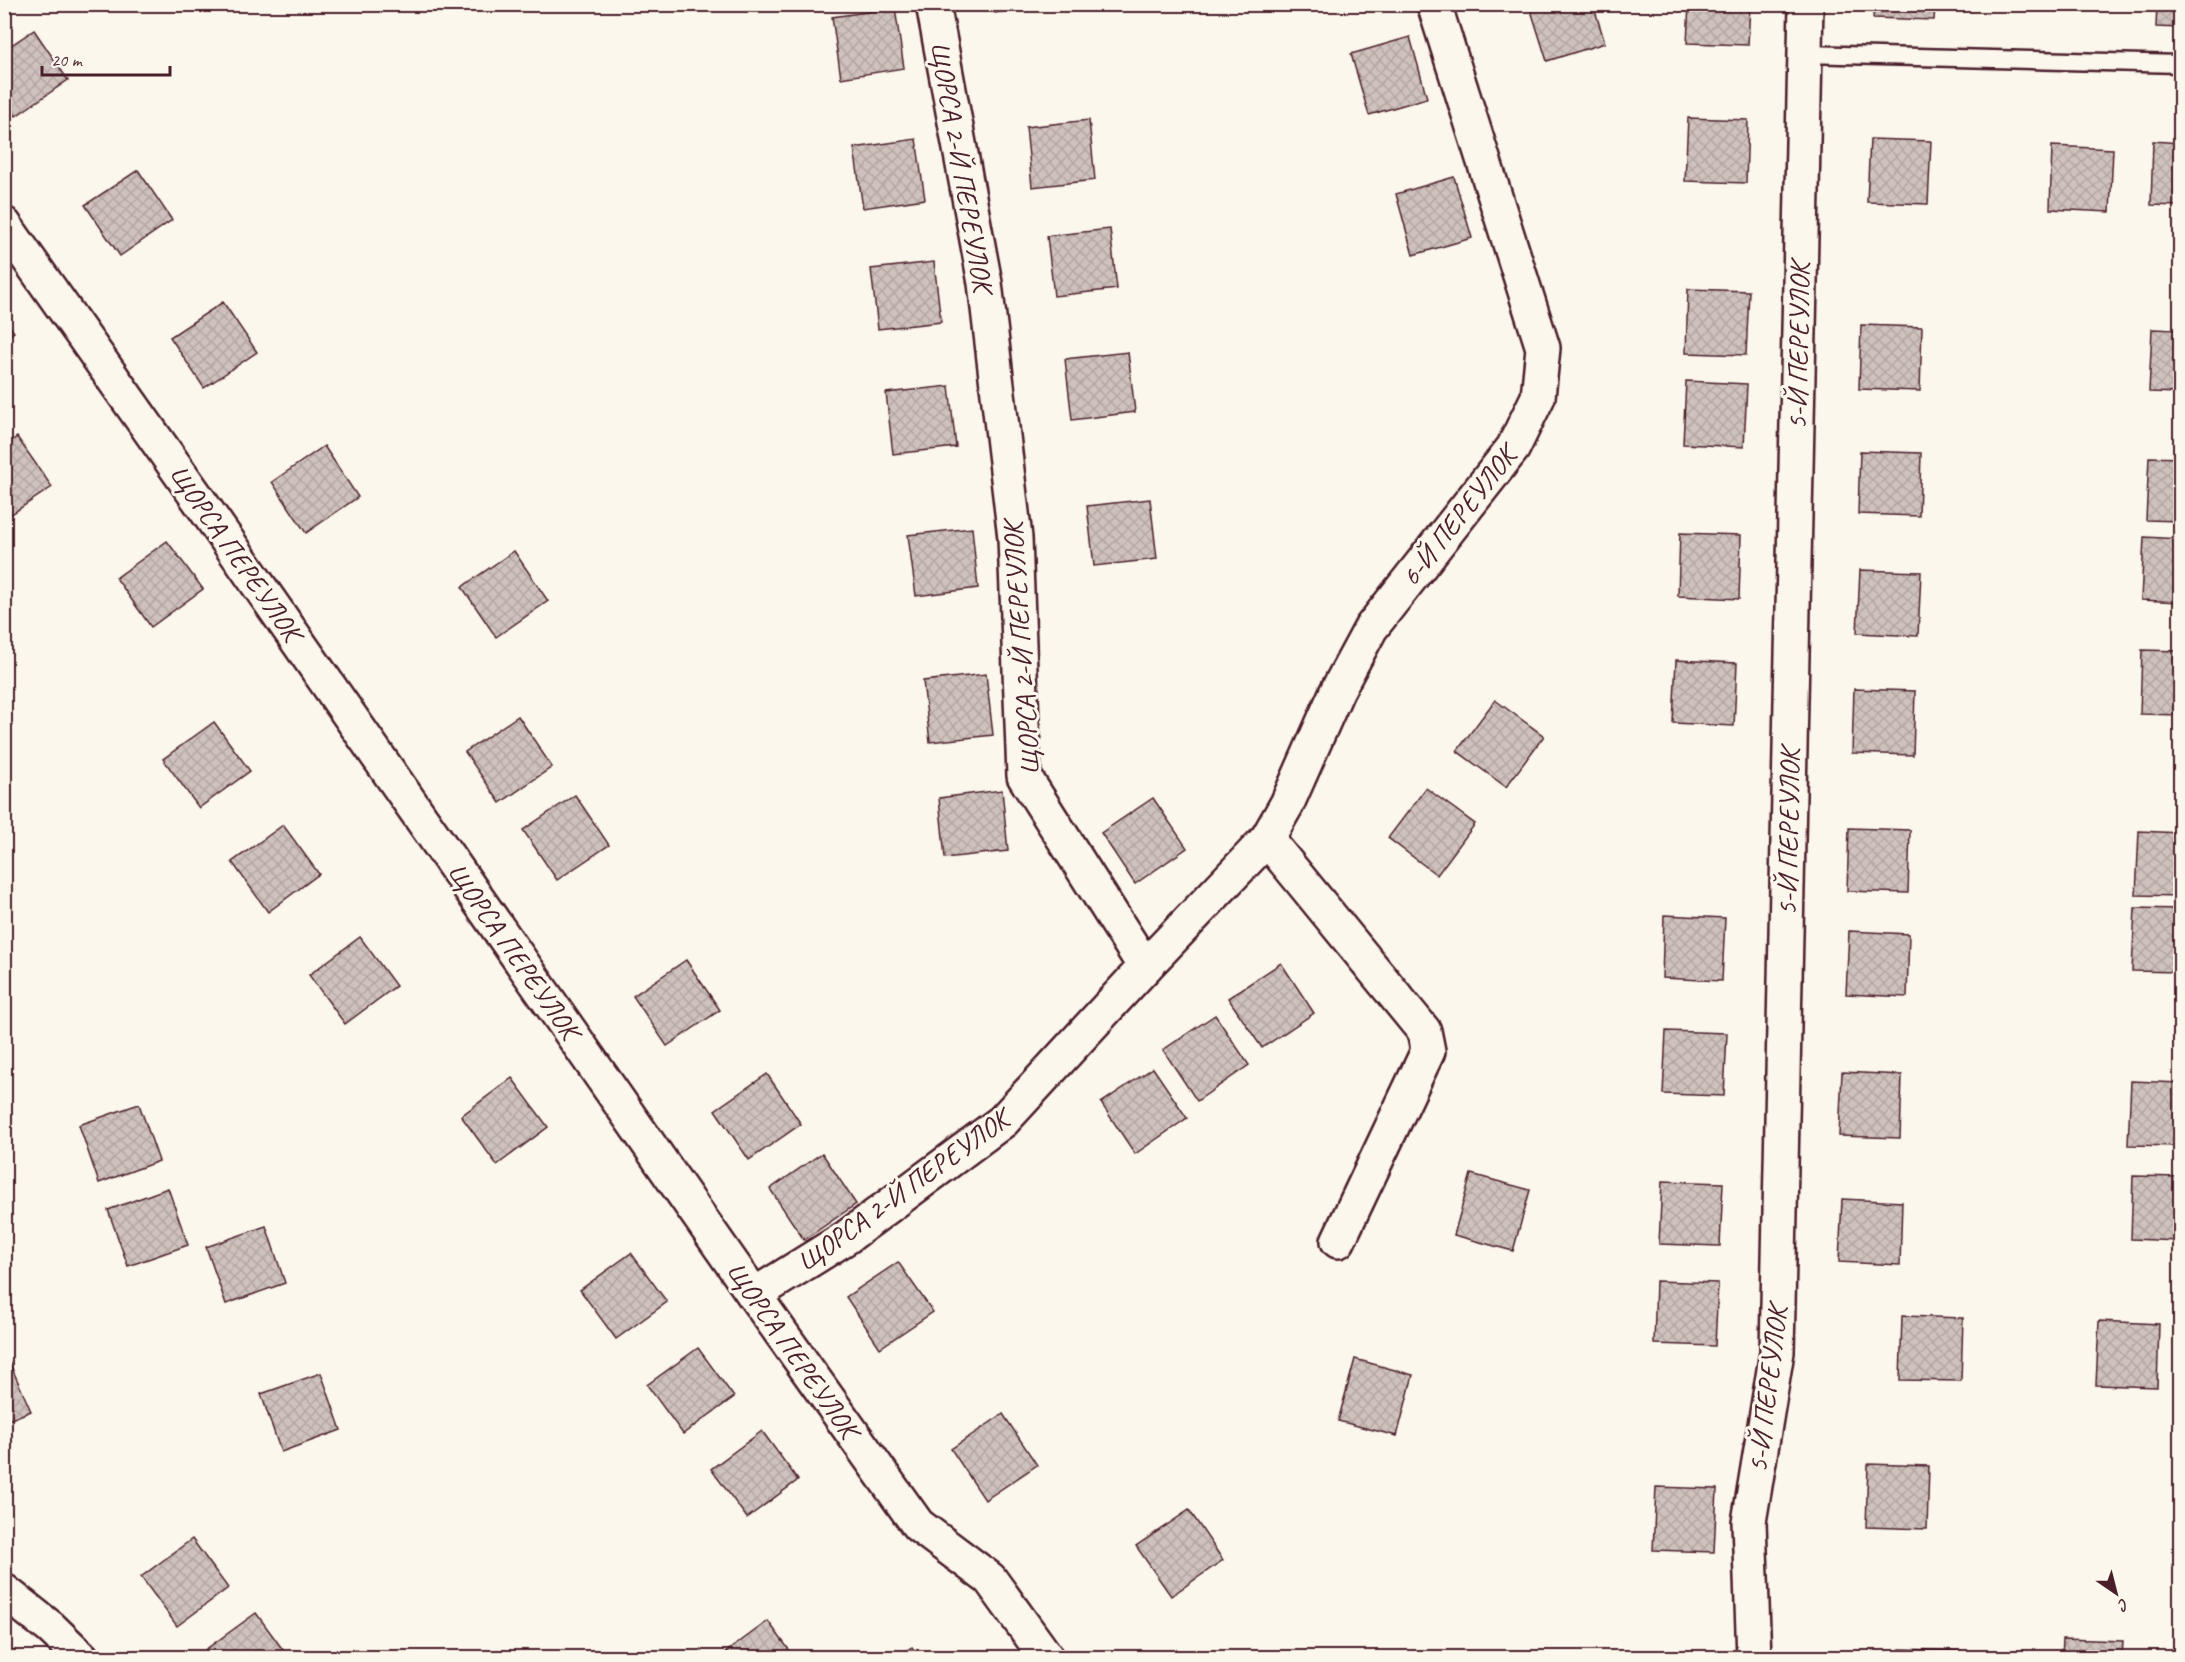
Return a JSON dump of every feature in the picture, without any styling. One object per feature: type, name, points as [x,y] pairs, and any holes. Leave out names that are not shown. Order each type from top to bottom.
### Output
[{"type":"street","name":"ЩОРСА 2-Й ПЕРЕУЛОК","points":[[754,1295],[847,1237],[1003,1121],[1145,967],[1024,776],[1014,526],[985,284],[933,4]]},
{"type":"street","name":"6-Й ПЕРЕУЛОК","points":[[1145,967],[1267,839],[1287,804],[1336,692],[1371,628],[1513,448],[1538,397],[1543,348],[1434,4]]},
{"type":"street","name":"5-Й ПЕРЕУЛОК","points":[[1754,1658],[1749,1522],[1777,1352],[1806,4]]},
{"type":"street","name":"ЩОРСА ПЕРЕУЛОК","points":[[4,224],[754,1295],[918,1525],[990,1579],[1047,1658]]},
{"type":"street","points":[[1267,839],[1425,1031],[1428,1051],[1338,1241]]},
{"type":"street","points":[[4,1591],[51,1628],[82,1658]]},
{"type":"lane","points":[[1804,54],[2181,64]]},
{"type":"building","points":[[994,4],[1051,4],[995,13]]},
{"type":"building","points":[[1529,4],[1593,4],[1605,43],[1547,61]]},
{"type":"building","points":[[1689,4],[1750,4],[1748,45],[1687,43]]},
{"type":"building","points":[[1874,4],[1935,4],[1934,20],[1873,18]]},
{"type":"building","points":[[2157,4],[2180,4],[2180,28],[2156,27]]},
{"type":"building","points":[[895,8],[904,68],[841,78],[832,17]]},
{"type":"building","points":[[34,30],[68,80],[16,116],[4,99],[4,50]]},
{"type":"building","points":[[1410,37],[1427,98],[1369,115],[1351,54]]},
{"type":"building","points":[[1688,118],[1748,120],[1746,183],[1685,181]]},
{"type":"building","points":[[1089,120],[1095,180],[1032,187],[1026,127]]},
{"type":"building","points":[[916,139],[925,199],[863,208],[854,148]]},
{"type":"building","points":[[1870,139],[1931,141],[1928,204],[1867,202]]},
{"type":"building","points":[[2153,141],[2180,143],[2180,206],[2151,205]]},
{"type":"building","points":[[2052,146],[2113,149],[2110,212],[2050,209]]},
{"type":"building","points":[[138,170],[172,220],[120,256],[85,205]]},
{"type":"building","points":[[1454,177],[1472,238],[1413,255],[1396,194]]},
{"type":"building","points":[[1110,229],[1117,289],[1054,296],[1047,236]]},
{"type":"building","points":[[934,262],[941,322],[878,329],[871,269]]},
{"type":"building","points":[[1688,289],[1749,291],[1746,355],[1686,353]]},
{"type":"building","points":[[223,302],[257,352],[204,388],[170,337]]},
{"type":"building","points":[[4,319],[14,332],[4,339]]},
{"type":"building","points":[[1861,325],[1922,327],[1920,391],[1859,389]]},
{"type":"building","points":[[2152,329],[2180,330],[2180,393],[2149,392]]},
{"type":"building","points":[[1128,352],[1135,412],[1072,420],[1065,359]]},
{"type":"building","points":[[1686,381],[1747,384],[1744,447],[1683,444]]},
{"type":"building","points":[[949,386],[956,447],[893,454],[886,393]]},
{"type":"building","points":[[17,437],[52,487],[4,519],[4,446]]},
{"type":"building","points":[[324,446],[358,497],[306,533],[272,482]]},
{"type":"building","points":[[1860,451],[1921,453],[1919,516],[1858,514]]},
{"type":"building","points":[[2149,457],[2180,458],[2180,521],[2146,520]]},
{"type":"building","points":[[1150,499],[1157,559],[1094,566],[1087,506]]},
{"type":"building","points":[[972,528],[978,588],[916,596],[908,535]]},
{"type":"building","points":[[1680,533],[1741,535],[1739,599],[1678,596]]},
{"type":"building","points":[[2144,537],[2180,539],[2180,602],[2141,600]]},
{"type":"building","points":[[167,541],[203,589],[151,627],[116,578]]},
{"type":"building","points":[[514,551],[548,601],[496,637],[462,587]]},
{"type":"building","points":[[1860,570],[1921,572],[1918,636],[1857,633]]},
{"type":"building","points":[[2142,650],[2180,651],[2180,715],[2140,714]]},
{"type":"building","points":[[1676,660],[1737,663],[1734,726],[1673,723]]},
{"type":"building","points":[[986,674],[993,735],[930,742],[923,681]]},
{"type":"building","points":[[1854,689],[1915,691],[1913,755],[1852,753]]},
{"type":"building","points":[[1495,700],[1544,736],[1506,787],[1457,751]]},
{"type":"building","points":[[518,716],[552,767],[500,803],[465,752]]},
{"type":"building","points":[[214,722],[250,771],[199,808],[163,759]]},
{"type":"building","points":[[1426,788],[1475,824],[1437,875],[1388,838]]},
{"type":"building","points":[[1002,790],[1008,851],[945,858],[939,798]]},
{"type":"building","points":[[575,795],[609,845],[557,880],[523,830]]},
{"type":"building","points":[[1153,798],[1187,848],[1135,884],[1101,833]]},
{"type":"building","points":[[283,825],[319,874],[268,912],[232,862]]},
{"type":"building","points":[[1849,828],[1910,830],[1908,893],[1847,891]]},
{"type":"building","points":[[2139,831],[2180,833],[2180,896],[2136,895]]},
{"type":"building","points":[[2135,908],[2180,909],[2180,972],[2132,971]]},
{"type":"building","points":[[1664,915],[1725,918],[1722,981],[1662,978]]},
{"type":"building","points":[[1849,931],[1909,934],[1907,997],[1846,994]]},
{"type":"building","points":[[360,937],[396,986],[345,1024],[309,975]]},
{"type":"building","points":[[686,960],[720,1010],[667,1046],[633,996]]},
{"type":"building","points":[[1281,963],[1314,1013],[1262,1048],[1228,998]]},
{"type":"building","points":[[1215,1015],[1249,1065],[1197,1101],[1163,1050]]},
{"type":"building","points":[[1666,1031],[1727,1033],[1724,1096],[1663,1094]]},
{"type":"building","points":[[1153,1068],[1187,1118],[1135,1154],[1101,1103]]},
{"type":"building","points":[[1842,1072],[1902,1075],[1900,1138],[1839,1136]]},
{"type":"building","points":[[767,1074],[801,1124],[749,1160],[715,1110]]},
{"type":"building","points":[[512,1078],[548,1127],[497,1165],[461,1116]]},
{"type":"building","points":[[2131,1081],[2180,1083],[2180,1146],[2128,1145]]},
{"type":"building","points":[[139,1104],[159,1161],[99,1183],[79,1125]]},
{"type":"building","points":[[822,1153],[856,1204],[804,1240],[770,1189]]},
{"type":"building","points":[[1471,1174],[1530,1190],[1513,1251],[1454,1235]]},
{"type":"building","points":[[2133,1176],[2180,1177],[2180,1241],[2131,1239]]},
{"type":"building","points":[[1662,1181],[1723,1183],[1720,1246],[1659,1244]]},
{"type":"building","points":[[168,1188],[188,1245],[128,1266],[108,1210]]},
{"type":"building","points":[[1842,1199],[1902,1202],[1900,1265],[1839,1262]]},
{"type":"building","points":[[266,1226],[285,1283],[226,1304],[206,1247]]},
{"type":"building","points":[[631,1253],[667,1302],[616,1339],[580,1290]]},
{"type":"building","points":[[898,1262],[933,1312],[880,1348],[846,1297]]},
{"type":"building","points":[[1656,1281],[1718,1283],[1715,1346],[1654,1344]]},
{"type":"building","points":[[1902,1316],[1963,1318],[1961,1381],[1900,1380]]},
{"type":"building","points":[[2099,1321],[2159,1324],[2157,1387],[2096,1385]]},
{"type":"building","points":[[698,1348],[734,1397],[683,1434],[647,1385]]},
{"type":"building","points":[[6,1355],[31,1411],[4,1422],[4,1356]]},
{"type":"building","points":[[1355,1359],[1413,1375],[1397,1436],[1338,1421]]},
{"type":"building","points":[[321,1373],[341,1430],[281,1452],[261,1394]]},
{"type":"building","points":[[1003,1414],[1037,1465],[985,1500],[951,1449]]},
{"type":"building","points":[[762,1431],[798,1480],[747,1518],[711,1469]]},
{"type":"building","points":[[1868,1464],[1929,1466],[1927,1529],[1866,1527]]},
{"type":"building","points":[[1656,1487],[1717,1489],[1714,1552],[1653,1550]]},
{"type":"building","points":[[1189,1510],[1223,1560],[1171,1596],[1136,1546]]},
{"type":"building","points":[[192,1539],[228,1588],[177,1626],[141,1577]]},
{"type":"building","points":[[256,1613],[289,1658],[210,1658],[205,1650]]},
{"type":"building","points":[[768,1621],[795,1658],[718,1658]]},
{"type":"building","points":[[2062,1639],[2123,1641],[2122,1658],[2061,1658]]},
{"type":"building","points":[[912,1647],[919,1658],[897,1658]]},
{"type":"building","points":[[1900,1649],[1961,1651],[1960,1658],[1900,1658]]}]
